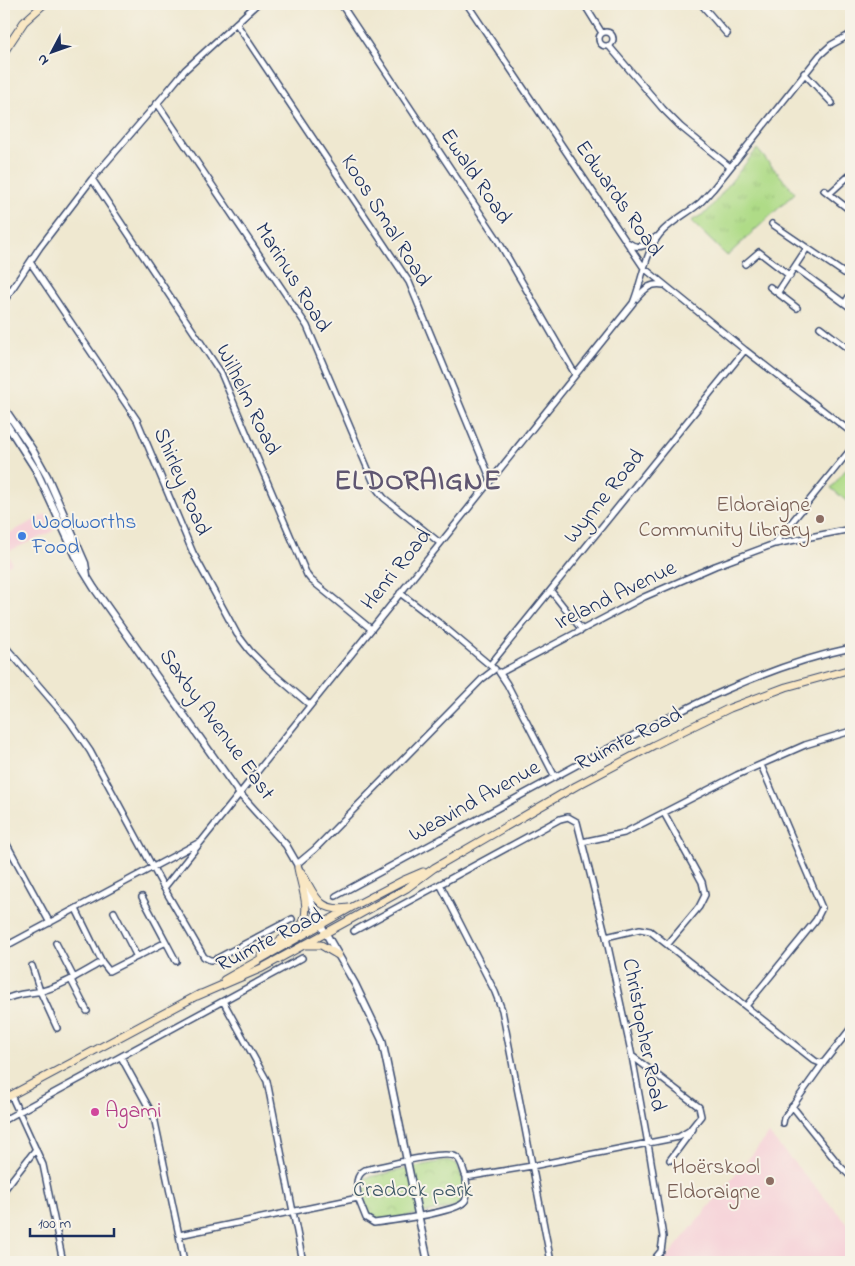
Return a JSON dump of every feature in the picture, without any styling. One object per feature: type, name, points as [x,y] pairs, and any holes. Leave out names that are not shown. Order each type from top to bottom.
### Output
[{"type":"main road","points":[[4,49],[28,18],[44,4]]},
{"type":"main road","name":"Ruimte Road","points":[[197,996],[262,968],[407,888],[434,868],[576,786],[684,730],[730,708],[786,687],[851,669]]},
{"type":"main road","points":[[298,866],[315,898],[322,905],[340,909],[352,907]]},
{"type":"main road","points":[[258,960],[269,948],[297,929],[304,921],[307,909],[298,866]]},
{"type":"main road","name":"Ruimte Road","points":[[4,1099],[197,996],[352,907],[402,881],[434,868]]},
{"type":"main road","points":[[296,948],[308,944],[320,945],[338,955]]},
{"type":"street","points":[[4,301],[30,262],[92,179],[185,70],[257,4]]},
{"type":"street","name":"Ewald Road","points":[[341,4],[496,237],[575,374]]},
{"type":"street","name":"Edwards Road","points":[[467,4],[644,268],[745,350],[851,432]]},
{"type":"street","points":[[584,4],[602,33]]},
{"type":"street","points":[[701,4],[727,34]]},
{"type":"street","name":"Koos Smal Road","points":[[236,23],[409,282],[491,480]]},
{"type":"street","points":[[602,33],[606,32],[612,36],[613,41],[609,46]]},
{"type":"street","points":[[602,33],[599,37],[600,44],[609,46],[681,127],[730,167]]},
{"type":"street","points":[[625,240],[633,246],[641,247],[700,203],[804,73],[831,45],[851,34]]},
{"type":"street","points":[[804,73],[832,103]]},
{"type":"street","name":"Marinus Road","points":[[157,104],[307,326],[376,488],[384,498],[440,543]]},
{"type":"street","points":[[830,194],[851,174]]},
{"type":"street","name":"Wilhelm Road","points":[[92,179],[221,373],[307,575],[371,629]]},
{"type":"street","points":[[824,190],[851,211]]},
{"type":"street","points":[[772,224],[844,274]]},
{"type":"street","name":"Henri Road","points":[[164,888],[632,303],[658,236]]},
{"type":"street","points":[[778,292],[807,248]]},
{"type":"street","points":[[745,264],[759,252],[790,276]]},
{"type":"street","name":"Shirley Road","points":[[30,262],[137,420],[193,553],[237,634],[250,651],[269,670],[310,705]]},
{"type":"street","points":[[796,267],[851,308]]},
{"type":"street","points":[[632,303],[649,286],[664,285]]},
{"type":"street","points":[[770,287],[797,308]]},
{"type":"street","points":[[845,303],[851,293]]},
{"type":"street","points":[[820,327],[851,351]]},
{"type":"street","name":"Wynne Road","points":[[493,667],[551,591],[745,350]]},
{"type":"street","name":"Saxby Avenue East","points":[[4,408],[32,449],[47,476],[85,563],[87,576]]},
{"type":"street","name":"Saxby Avenue East","points":[[4,420],[36,470],[81,568],[239,793],[278,834],[298,866],[311,904],[321,925],[369,1010],[382,1040],[428,1262]]},
{"type":"street","points":[[774,544],[851,449]]},
{"type":"street","name":"Ireland Avenue","points":[[500,673],[644,597],[715,566],[774,544],[851,529]]},
{"type":"street","points":[[551,591],[582,630]]},
{"type":"street","points":[[400,594],[443,626],[500,673],[555,777]]},
{"type":"street","points":[[4,645],[70,722],[90,751],[164,888],[201,953],[207,959],[214,960],[292,920]]},
{"type":"street","name":"Weavind Avenue","points":[[336,896],[555,777],[701,701],[787,666],[851,648]]},
{"type":"street","points":[[298,866],[493,667]]},
{"type":"street","points":[[582,842],[624,833],[713,786],[760,765],[806,745],[851,732]]},
{"type":"street","points":[[746,1006],[816,920],[822,908],[760,765]]},
{"type":"street","points":[[664,813],[702,882],[705,895],[699,906],[668,944]]},
{"type":"street","name":"Christopher Road","points":[[440,884],[560,820],[571,818],[578,824],[606,937],[632,1056],[648,1143],[663,1237],[661,1251],[652,1262]]},
{"type":"street","points":[[4,839],[50,923]]},
{"type":"street","points":[[4,947],[201,842]]},
{"type":"street","points":[[354,931],[440,884],[500,1001],[551,1262]]},
{"type":"street","points":[[142,897],[176,961]]},
{"type":"street","points":[[76,909],[102,962],[109,971],[166,942]]},
{"type":"street","points":[[114,912],[137,958]]},
{"type":"street","points":[[606,937],[646,929],[668,944],[815,1061],[824,1062]]},
{"type":"street","points":[[56,943],[87,1011]]},
{"type":"street","points":[[4,1120],[302,958]]},
{"type":"street","points":[[4,1000],[18,994],[40,991],[73,979],[102,962]]},
{"type":"street","points":[[32,966],[40,991],[57,1028]]},
{"type":"street","points":[[223,1001],[267,1081],[303,1262]]},
{"type":"street","points":[[783,1123],[792,1106],[824,1062],[850,1032]]},
{"type":"street","points":[[632,1056],[697,1104],[701,1113],[697,1123],[670,1160]]},
{"type":"street","points":[[121,1057],[154,1117],[184,1262]]},
{"type":"street","points":[[11,1095],[45,1172],[63,1262]]},
{"type":"street","points":[[792,1106],[851,1178]]},
{"type":"street","points":[[466,1177],[678,1137],[689,1131],[697,1123]]},
{"type":"street","points":[[4,1190],[36,1149]]},
{"type":"street","points":[[445,1154],[459,1159],[466,1177],[467,1196],[461,1206],[374,1224],[366,1218],[358,1198],[357,1182],[361,1173],[365,1170],[407,1161],[445,1154]]},
{"type":"street","points":[[179,1235],[358,1198]]},
{"type":"shaded area","points":[[46,514],[54,531],[7,552],[12,563],[4,567],[4,536]]},
{"type":"shaded area","name":"Hoërskool Eldoraigne","points":[[769,1134],[851,1228],[851,1262],[663,1262]]},
{"type":"green space","points":[[757,149],[795,193],[727,256],[691,221],[707,212]]},
{"type":"green space","points":[[851,463],[851,505],[831,488]]},
{"type":"green space","name":"Cradock park","points":[[447,1160],[457,1164],[463,1181],[463,1197],[456,1207],[377,1222],[368,1216],[361,1188],[365,1178]]},
{"type":"place","name":"Eldoraigne Community Library","points":[[820,519]]},
{"type":"place","name":"Woolworths Food","points":[[22,536]]},
{"type":"place","name":"Agami","points":[[95,1112]]},
{"type":"place","name":"Hoërskool Eldoraigne","points":[[770,1181]]},
{"type":"district","name":"ELDORAIGNE","points":[[418,482]]}]
